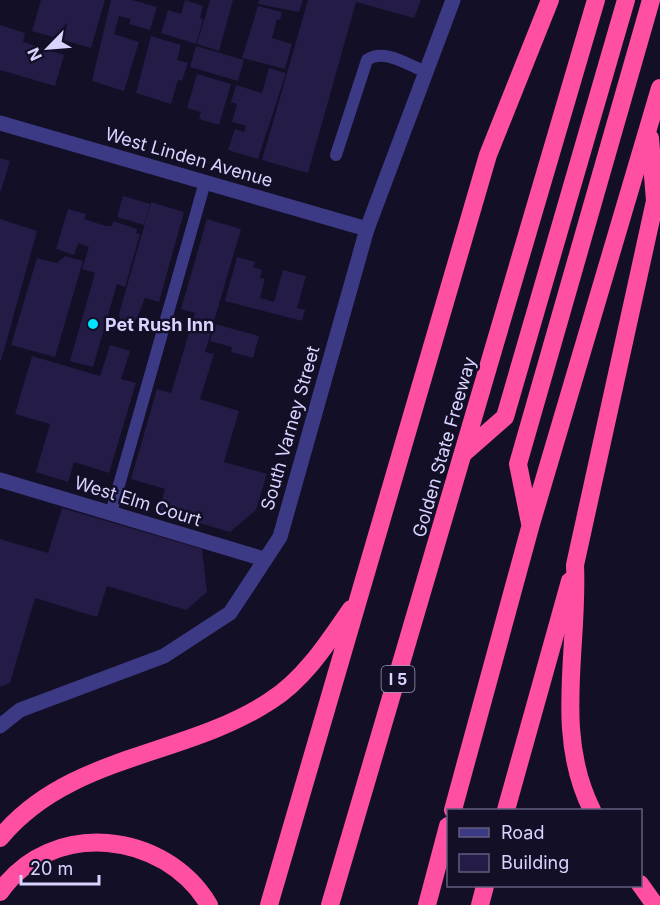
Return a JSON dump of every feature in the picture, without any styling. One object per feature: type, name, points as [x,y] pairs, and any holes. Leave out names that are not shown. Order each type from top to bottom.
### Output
[{"type":"highway","points":[[270,905],[488,155],[550,0]]},
{"type":"highway","name":"Golden State Freeway","points":[[330,905],[596,0]]},
{"type":"highway","points":[[465,452],[505,417],[626,0]]},
{"type":"highway","points":[[531,524],[518,464],[651,0]]},
{"type":"highway","points":[[453,809],[531,524],[660,88]]},
{"type":"highway","points":[[506,809],[575,565],[655,201],[649,128]]},
{"type":"highway","points":[[575,565],[577,608],[568,701],[573,757],[592,809]]},
{"type":"highway","points":[[0,838],[14,821],[47,795],[68,784],[89,774],[238,719],[272,700],[306,669],[333,636],[362,592]]},
{"type":"highway","points":[[427,905],[447,830]]},
{"type":"highway","points":[[0,892],[32,862],[62,848],[101,842],[137,847],[161,857],[188,877],[209,905]]},
{"type":"highway","points":[[480,905],[484,887]]},
{"type":"highway","points":[[642,887],[655,905]]},
{"type":"street","name":"South Varney Street","points":[[0,726],[20,710],[164,656],[230,613],[280,537],[368,229],[453,0]]},
{"type":"street","name":"West Linden Avenue","points":[[0,123],[368,229]]},
{"type":"street","name":"West Elm Court","points":[[0,480],[264,559]]},
{"type":"lane","points":[[336,155],[367,60],[375,55],[383,55],[426,72]]},
{"type":"lane","points":[[111,513],[205,182]]},
{"type":"building","points":[[41,0],[105,0],[91,48],[32,31]]},
{"type":"building","points":[[111,0],[132,0],[157,7],[150,30],[129,24],[131,19],[119,16],[114,34],[139,42],[124,91],[92,81]]},
{"type":"building","points":[[185,0],[203,6],[200,18],[203,19],[196,44],[161,33],[168,10],[181,14]]},
{"type":"building","points":[[210,0],[233,0],[219,51],[197,44]]},
{"type":"building","points":[[259,0],[303,0],[299,12],[258,4]]},
{"type":"building","points":[[308,0],[421,0],[414,18],[356,2],[308,173],[262,160]]},
{"type":"building","points":[[258,6],[282,12],[280,20],[277,19],[272,38],[292,44],[285,69],[242,58]]},
{"type":"building","points":[[0,25],[25,33],[23,42],[64,55],[55,86],[0,70]]},
{"type":"building","points":[[151,36],[181,45],[177,60],[188,63],[182,81],[178,80],[171,104],[136,93]]},
{"type":"building","points":[[196,46],[244,60],[238,81],[190,67]]},
{"type":"building","points":[[269,68],[286,73],[258,159],[228,150],[235,129],[244,132],[246,126],[232,122],[237,104],[231,102],[236,85],[262,93]]},
{"type":"building","points":[[197,74],[231,84],[219,125],[199,119],[201,112],[187,108]]},
{"type":"building","points":[[0,158],[10,161],[1,191],[0,191]]},
{"type":"building","points":[[123,196],[150,204],[144,225],[117,217]]},
{"type":"building","points":[[151,202],[184,212],[159,302],[145,298],[135,323],[120,319],[119,314]]},
{"type":"building","name":"Pet Rush Inn","points":[[68,209],[86,214],[84,219],[106,226],[112,226],[113,221],[137,229],[136,233],[140,234],[125,287],[117,284],[93,367],[70,361],[95,273],[82,269],[89,247],[78,243],[74,255],[56,249]]},
{"type":"building","points":[[0,219],[37,231],[1,361],[0,360]]},
{"type":"building","points":[[207,219],[241,229],[205,352],[214,354],[200,399],[239,411],[224,462],[267,474],[256,510],[230,532],[159,511],[165,489],[131,479],[157,389],[171,393],[195,313],[181,309]]},
{"type":"building","points":[[65,256],[83,261],[55,357],[11,345],[37,258],[57,263]]},
{"type":"building","points":[[237,257],[255,262],[253,267],[262,270],[260,278],[265,279],[260,298],[274,302],[283,270],[306,276],[297,308],[305,310],[302,321],[225,301]]},
{"type":"building","points":[[215,324],[259,336],[253,358],[231,352],[232,347],[210,341]]},
{"type":"building","points":[[110,345],[130,351],[121,379],[136,383],[109,473],[74,462],[68,482],[36,472],[50,424],[15,414],[32,356],[100,376]]},
{"type":"building","points":[[62,508],[202,549],[207,592],[186,610],[107,586],[97,617],[35,598],[10,683],[0,687],[0,539],[48,553]]},
{"type":"place","name":"Pet Rush Inn","points":[[93,324]]}]
